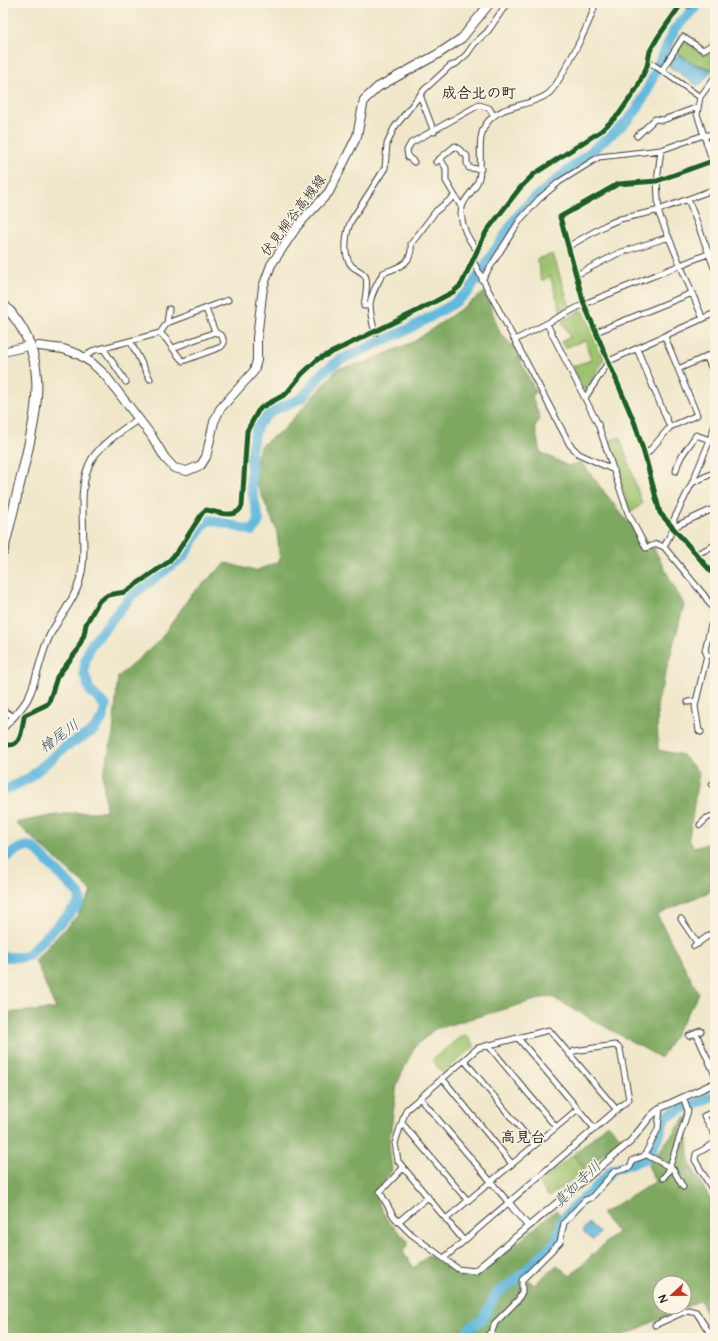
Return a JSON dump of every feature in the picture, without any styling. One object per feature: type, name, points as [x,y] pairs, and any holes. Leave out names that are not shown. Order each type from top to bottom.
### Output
[{"type":"highway","points":[[3,304],[14,316],[26,336],[34,359],[38,384],[36,416],[3,552]]},
{"type":"main road","name":"伏見柳谷高槻線","points":[[39,346],[63,349],[78,354],[105,376],[151,435],[165,458],[174,468],[187,471],[201,465],[206,456],[214,422],[220,409],[254,371],[257,360],[257,332],[263,287],[271,265],[298,225],[329,192],[357,136],[364,100],[378,87],[438,54],[462,38],[490,3]]},
{"type":"main road","points":[[3,352],[24,347]]},
{"type":"street","points":[[369,306],[364,306],[366,278],[364,274],[352,266],[348,259],[347,230],[351,221],[385,168],[387,144],[394,128],[420,95],[450,66],[456,64],[467,54],[474,44],[488,31],[505,6],[510,3]]},
{"type":"street","points":[[478,251],[468,240],[463,223],[462,208],[464,202],[477,185],[481,169],[480,144],[486,125],[494,116],[504,109],[531,103],[549,94],[562,76],[590,19],[595,3]]},
{"type":"street","points":[[3,744],[14,744],[23,733],[24,718],[26,714],[46,705],[49,702],[57,677],[77,651],[84,635],[86,624],[99,601],[108,595],[125,592],[167,563],[178,551],[206,510],[232,515],[240,511],[242,506],[247,431],[253,418],[262,407],[286,394],[302,374],[318,359],[375,333],[453,292],[463,282],[486,232],[506,205],[534,174],[612,123],[629,102],[649,62],[650,51],[682,3]]},
{"type":"street","points":[[685,3],[689,5],[692,3]]},
{"type":"street","points":[[661,70],[683,37],[703,50],[715,43]]},
{"type":"street","points":[[649,62],[700,97]]},
{"type":"street","points":[[715,77],[700,97],[697,114],[714,161],[715,169]]},
{"type":"street","points":[[420,95],[434,132]]},
{"type":"street","points":[[414,162],[408,157],[407,150],[411,143],[434,132],[479,105],[489,108],[494,116]]},
{"type":"street","points":[[637,136],[655,119],[663,120],[698,107]]},
{"type":"street","points":[[482,280],[520,220],[539,199],[559,182],[599,157],[662,150],[704,135],[715,135]]},
{"type":"street","points":[[462,208],[446,181],[446,168],[438,161],[455,146],[467,156],[469,168],[481,169]]},
{"type":"street","points":[[662,150],[657,181],[658,209],[703,319]]},
{"type":"street","points":[[714,161],[657,181],[618,184],[560,216],[584,304],[635,424],[660,513],[674,527],[715,576]]},
{"type":"street","points":[[569,246],[606,225],[620,219],[658,209],[715,189]]},
{"type":"street","points":[[375,333],[369,306],[383,273],[404,265],[409,259],[411,252],[410,244],[436,211],[455,196]]},
{"type":"street","points":[[688,199],[715,270]]},
{"type":"street","points":[[576,275],[619,253],[669,237]]},
{"type":"street","points":[[515,340],[584,304],[715,251]]},
{"type":"street","points":[[473,261],[570,445],[580,454],[614,470]]},
{"type":"street","points":[[596,332],[692,293]]},
{"type":"street","points":[[167,323],[228,300]]},
{"type":"street","points":[[84,358],[92,351],[160,333],[167,323],[169,309]]},
{"type":"street","points":[[160,333],[166,338],[183,361],[221,346],[224,342],[222,336],[215,332],[206,309]]},
{"type":"street","points":[[585,398],[609,361],[665,337],[715,313]]},
{"type":"street","points":[[547,324],[598,424],[628,513],[646,548],[656,544],[664,547],[704,594],[715,612]]},
{"type":"street","points":[[173,348],[215,332]]},
{"type":"street","points":[[645,456],[670,427],[697,415],[665,337]]},
{"type":"street","points":[[130,341],[150,379]]},
{"type":"street","points":[[103,348],[126,382]]},
{"type":"street","points":[[637,349],[670,427]]},
{"type":"street","points":[[678,369],[715,353]]},
{"type":"street","points":[[706,356],[715,375]]},
{"type":"street","points":[[3,728],[14,717],[29,696],[50,636],[76,591],[80,579],[84,553],[84,499],[87,470],[92,459],[100,449],[138,419]]},
{"type":"street","points":[[664,547],[674,527],[674,519],[713,440],[715,424]]},
{"type":"street","points":[[674,468],[679,457],[687,451],[696,435],[713,440]]},
{"type":"street","points":[[692,483],[715,472]]},
{"type":"street","points":[[674,527],[715,508]]},
{"type":"street","points":[[697,554],[715,545]]},
{"type":"street","points":[[701,732],[699,731],[695,706],[707,655],[705,650],[711,625],[715,622]]},
{"type":"street","points":[[707,655],[715,656]]},
{"type":"street","points":[[688,702],[696,701]]},
{"type":"street","points":[[3,710],[14,717]]},
{"type":"street","points":[[700,825],[706,818],[715,815]]},
{"type":"street","points":[[681,919],[696,945],[715,931]]},
{"type":"street","points":[[464,1240],[398,1161],[395,1143],[406,1110],[442,1078],[478,1048],[549,1030],[617,1110]]},
{"type":"street","points":[[689,1036],[701,1031]]},
{"type":"street","points":[[696,1033],[715,1075]]},
{"type":"street","points":[[518,1038],[595,1129]]},
{"type":"street","points":[[444,1258],[629,1099],[620,1049],[615,1045],[574,1051],[570,1054]]},
{"type":"street","points":[[488,1046],[556,1127]]},
{"type":"street","points":[[464,1060],[534,1145]]},
{"type":"street","points":[[442,1078],[512,1164]]},
{"type":"street","points":[[403,1168],[380,1192],[398,1222],[410,1234],[458,1269],[475,1271],[630,1142],[650,1117],[660,1108],[715,1083]]},
{"type":"street","points":[[664,1178],[670,1167],[688,1111],[683,1097]]},
{"type":"street","points":[[420,1098],[528,1226]]},
{"type":"street","points":[[485,1338],[492,1331],[495,1323],[518,1300],[522,1292],[522,1280],[560,1242],[564,1223],[585,1200],[591,1198],[614,1172],[630,1167],[633,1160],[644,1156],[658,1129],[660,1108]]},
{"type":"street","points":[[446,1219],[578,1109]]},
{"type":"street","points":[[715,1111],[704,1116],[715,1135]]},
{"type":"street","points":[[402,1123],[468,1201]]},
{"type":"street","points":[[715,1143],[696,1154],[695,1160],[715,1194]]},
{"type":"street","points":[[645,1154],[673,1169],[683,1187]]},
{"type":"street","points":[[398,1222],[428,1197]]},
{"type":"street","points":[[656,1325],[688,1310],[696,1312],[713,1338]]},
{"type":"green space","points":[[686,42],[696,50],[703,52],[715,45],[715,70],[693,63],[677,52],[683,43]]},
{"type":"green space","points":[[553,254],[570,307],[561,312],[550,276],[542,281],[537,262],[537,259]]},
{"type":"green space","points":[[485,292],[500,333],[513,346],[536,392],[532,397],[540,418],[535,427],[540,452],[568,466],[581,462],[623,516],[653,547],[684,605],[657,705],[658,750],[682,755],[699,772],[689,838],[694,848],[715,841],[715,889],[657,915],[699,994],[661,1058],[550,996],[435,1029],[414,1047],[397,1084],[389,1144],[392,1171],[374,1194],[387,1220],[409,1242],[403,1252],[414,1268],[428,1255],[459,1276],[477,1277],[556,1210],[560,1214],[554,1240],[521,1272],[534,1285],[557,1265],[570,1276],[617,1232],[601,1214],[655,1182],[648,1165],[686,1117],[690,1164],[715,1208],[715,1321],[709,1325],[701,1300],[692,1304],[692,1275],[652,1275],[652,1315],[668,1315],[618,1338],[3,1338],[3,1013],[56,1009],[35,960],[77,916],[92,892],[16,823],[61,814],[106,812],[103,776],[113,734],[118,677],[159,641],[191,595],[226,563],[255,571],[280,561],[277,531],[253,475],[260,446],[284,429],[337,369],[367,362],[415,341]]},
{"type":"green space","points":[[581,310],[584,312],[604,358],[587,389],[584,389],[573,366],[591,360],[585,340],[565,348],[561,342],[570,337],[562,321]]},
{"type":"green space","points":[[620,437],[642,504],[632,512],[630,512],[608,441]]},
{"type":"green space","points":[[466,1035],[475,1046],[442,1073],[432,1060],[460,1037]]},
{"type":"green space","points":[[608,1124],[622,1138],[585,1169],[573,1155]]},
{"type":"green space","points":[[573,1155],[585,1169],[549,1197],[538,1183]]},
{"type":"water","points":[[678,54],[692,64],[712,70],[700,85],[698,86],[669,66],[673,57],[675,58]]},
{"type":"water","points":[[589,1223],[600,1233],[593,1240],[582,1231]]},
{"type":"waterway","name":"檜尾川","points":[[3,791],[29,778],[65,747],[93,731],[102,719],[106,706],[90,691],[84,673],[85,662],[90,646],[133,594],[183,557],[206,521],[212,520],[253,531],[259,521],[251,486],[251,450],[257,426],[266,416],[276,409],[302,398],[323,372],[340,360],[407,330],[453,304],[468,292],[516,218],[529,203],[626,122],[636,111],[645,95],[674,30],[699,3]]},
{"type":"waterway","name":"檜尾川","points":[[3,859],[25,846],[34,848],[79,894],[80,898],[79,904],[28,955],[22,957],[3,957]]},
{"type":"waterway","name":"真如寺川","points":[[464,1338],[470,1327],[482,1320],[496,1294],[516,1280],[557,1240],[561,1221],[583,1198],[589,1195],[612,1170],[647,1158],[660,1134],[667,1116],[715,1095]]},
{"type":"cycle path","points":[[3,744],[10,745],[19,740],[25,715],[46,705],[49,702],[57,677],[77,651],[84,635],[86,624],[99,601],[108,595],[125,592],[167,563],[178,551],[203,512],[206,510],[226,514],[236,513],[239,510],[242,506],[247,431],[258,411],[262,407],[286,394],[302,374],[318,359],[417,311],[453,292],[461,285],[486,232],[520,188],[534,174],[601,131],[619,114],[637,88],[647,66],[650,51],[682,3]]},
{"type":"cycle path","points":[[715,160],[657,181],[618,184],[560,217],[584,304],[635,424],[660,513],[715,576]]},
{"type":"district","name":"成合北の町","points":[[479,93]]},
{"type":"district","name":"高見台","points":[[523,1137]]}]
